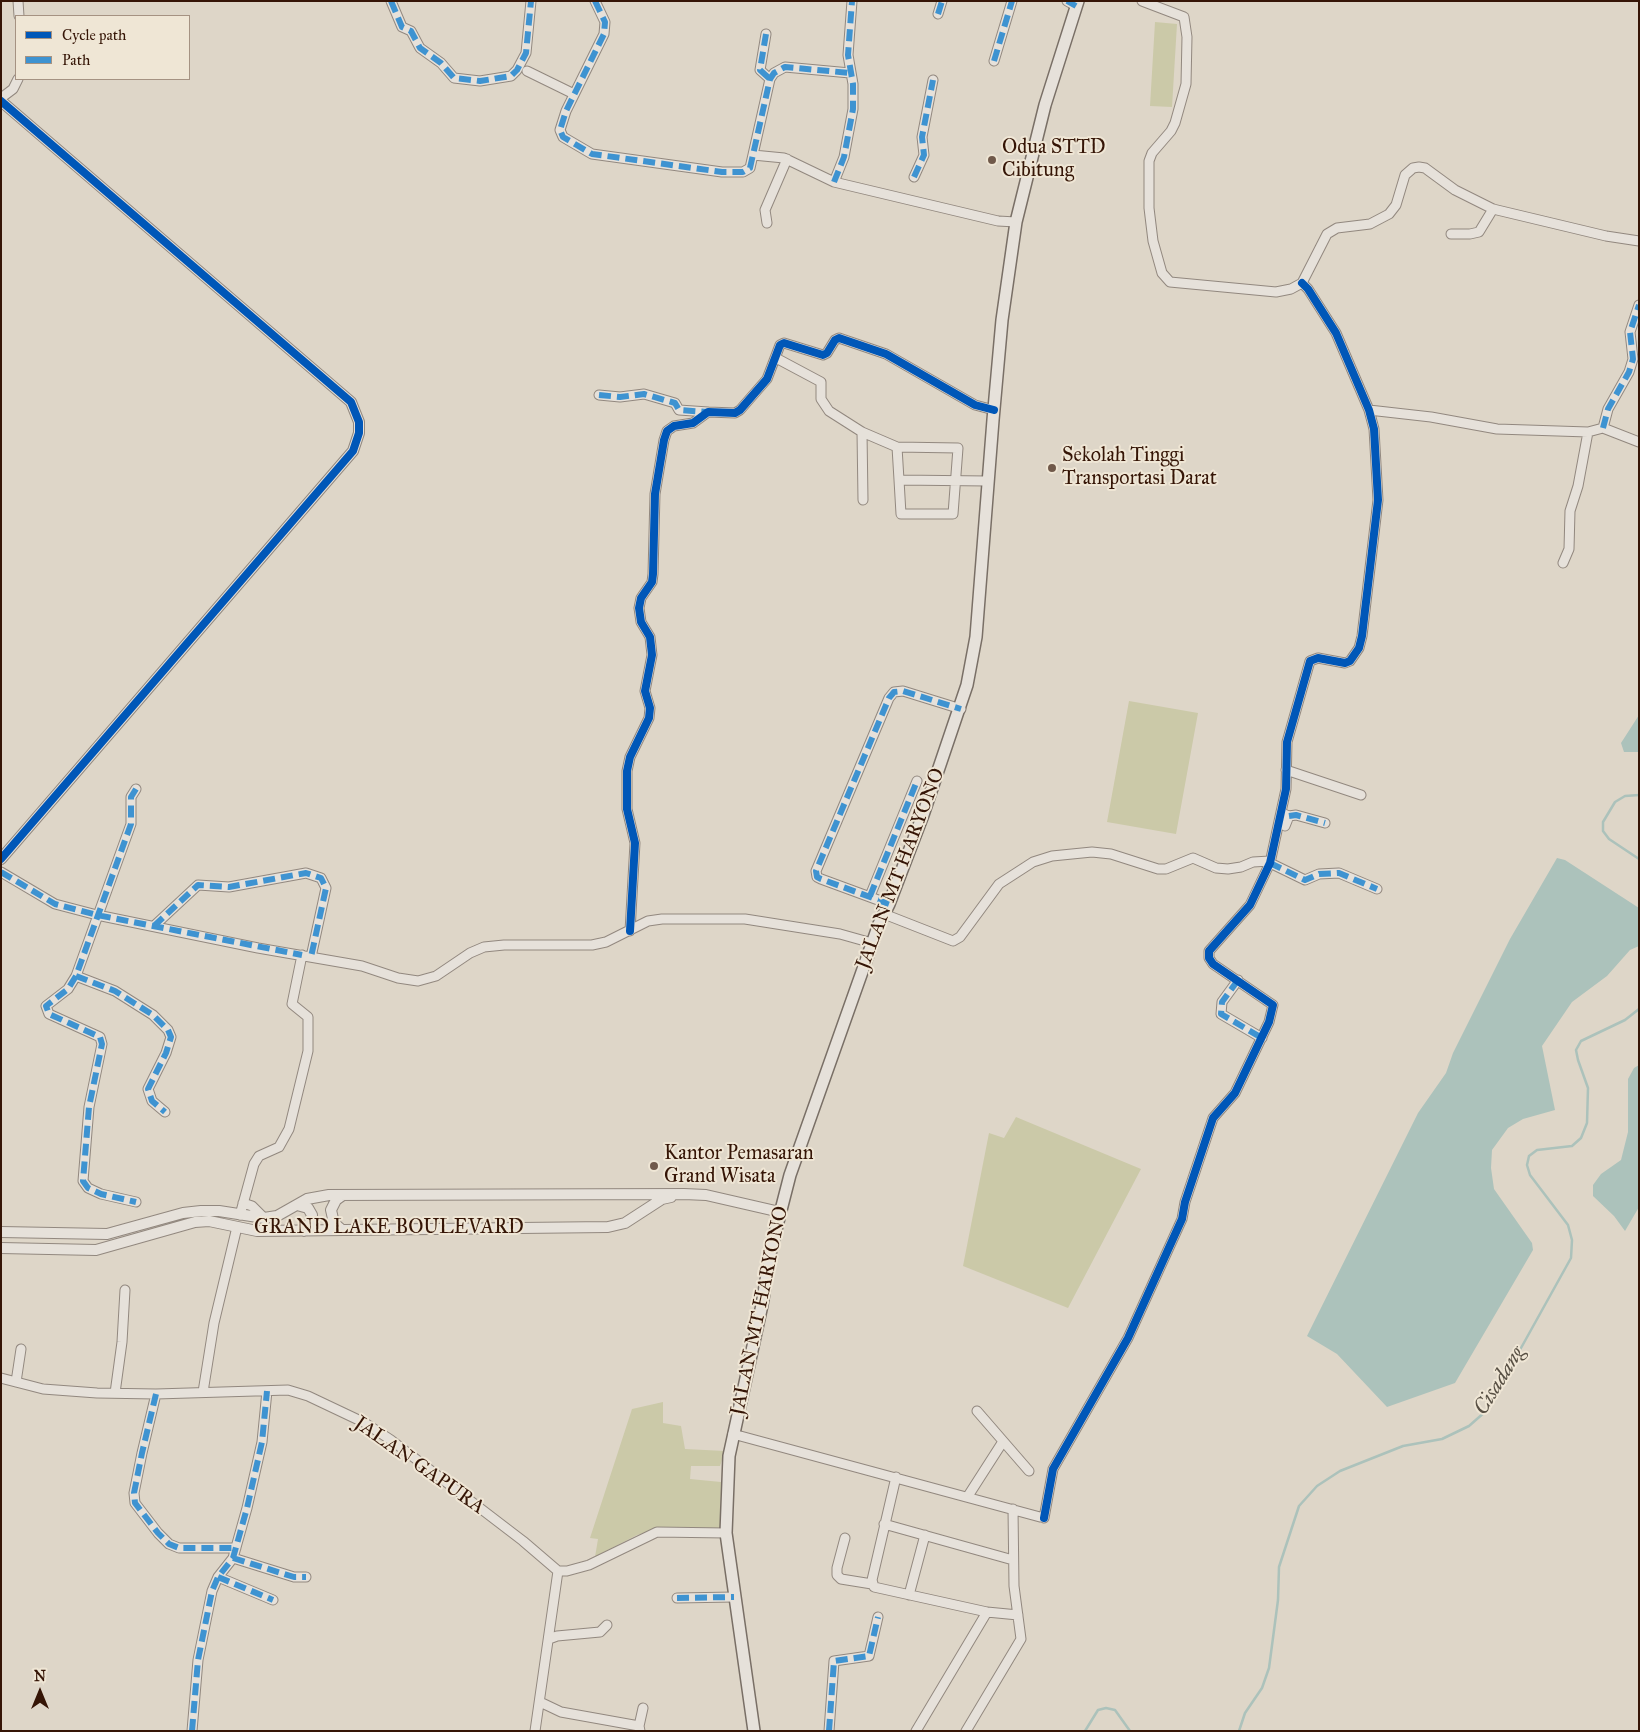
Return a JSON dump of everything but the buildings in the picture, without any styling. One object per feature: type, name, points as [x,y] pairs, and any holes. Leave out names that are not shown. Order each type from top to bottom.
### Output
[{"type":"main road","name":"JALAN MT HARYONO","points":[[754,1731],[726,1533],[727,1474],[733,1434],[780,1212],[802,1138],[872,943],[960,709],[976,637],[987,481],[1002,320],[1016,222],[1073,3]]},
{"type":"street","points":[[18,1],[18,15]]},
{"type":"street","points":[[392,1],[402,27],[411,31],[414,41],[420,48],[440,63],[454,78],[480,81],[511,76],[517,70],[526,53],[531,1]]},
{"type":"street","points":[[595,1],[605,22],[604,34],[574,94],[560,130],[563,137],[592,154],[729,172],[743,172],[750,168],[770,79],[774,73],[785,68],[850,73]]},
{"type":"street","points":[[834,182],[844,157],[853,109],[853,84],[850,73],[848,46],[852,1]]},
{"type":"street","points":[[938,14],[942,1]]},
{"type":"street","points":[[994,62],[1012,1]]},
{"type":"street","points":[[1142,1],[1184,16],[1187,37],[1186,84],[1175,123],[1152,153],[1149,161],[1149,208],[1153,241],[1165,279],[1170,282],[1276,292],[1302,284],[1327,234],[1336,228],[1370,224],[1389,214],[1396,205],[1405,175],[1413,168],[1425,168],[1455,190],[1493,209],[1606,236],[1639,241]]},
{"type":"street","points":[[766,34],[760,70],[770,79]]},
{"type":"street","points":[[527,72],[574,94]]},
{"type":"street","points":[[1,859],[353,451],[359,433],[359,422],[351,402],[1,99],[13,89],[18,80]]},
{"type":"street","points":[[914,177],[924,155],[922,137],[933,80]]},
{"type":"street","points":[[753,155],[778,156],[834,182],[998,221],[1016,222]]},
{"type":"street","points":[[767,223],[764,210],[787,159]]},
{"type":"street","points":[[1451,234],[1479,232],[1493,209]]},
{"type":"street","points":[[733,1434],[1042,1517],[1052,1469],[1128,1338],[1182,1219],[1213,1118],[1235,1093],[1262,1038],[1273,1004],[1213,964],[1210,958],[1210,949],[1250,905],[1270,862],[1286,789],[1287,742],[1310,661],[1318,658],[1345,663],[1350,661],[1359,648],[1362,636],[1378,500],[1374,429],[1369,410],[1336,332],[1308,289],[1302,284]]},
{"type":"street","points":[[1603,428],[1608,409],[1629,372],[1633,359],[1630,332],[1639,305]]},
{"type":"street","points":[[600,395],[620,397],[644,394],[675,404],[679,410],[735,413],[740,410],[767,379],[780,345],[784,343],[820,356],[828,353],[835,340],[845,339],[886,354],[975,405],[994,410]]},
{"type":"street","points":[[776,358],[821,382],[823,405],[862,432],[898,447],[957,447],[959,450],[953,514],[902,515],[900,513],[898,447]]},
{"type":"street","points":[[1369,410],[1431,417],[1497,429],[1588,432],[1603,428],[1639,442]]},
{"type":"street","points":[[630,931],[635,843],[627,809],[627,771],[630,757],[649,718],[650,708],[645,691],[651,644],[641,622],[639,608],[641,598],[652,582],[655,494],[667,431],[674,426],[693,423],[708,412]]},
{"type":"street","points":[[862,432],[863,500]]},
{"type":"street","points":[[1563,563],[1569,549],[1570,511],[1578,486],[1588,432]]},
{"type":"street","points":[[899,480],[987,481]]},
{"type":"street","points":[[960,709],[903,691],[894,692],[889,698],[816,871],[817,877],[870,896],[886,909],[953,941],[960,937],[999,884],[1020,869],[1052,856],[1092,852],[1111,854],[1158,870],[1166,869],[1194,858],[1216,868],[1228,869],[1241,867],[1253,862],[1270,862],[1305,880],[1320,874],[1339,873],[1376,889]]},
{"type":"street","points":[[1286,770],[1361,796]]},
{"type":"street","points":[[870,896],[917,781]]},
{"type":"street","points":[[136,789],[131,797],[131,824],[76,976],[68,990],[46,1006],[49,1014],[100,1037],[102,1044],[89,1107],[83,1181],[88,1188],[100,1194],[136,1202]]},
{"type":"street","points":[[1280,812],[1289,816],[1296,815],[1325,823]]},
{"type":"street","points":[[1285,826],[1289,816]]},
{"type":"street","points":[[1,872],[56,904],[97,915],[362,966],[398,978],[418,981],[436,976],[470,953],[484,948],[504,945],[592,945],[630,931],[648,921],[662,919],[745,918],[840,934],[872,943]]},
{"type":"street","points":[[154,926],[198,885],[229,887],[306,873],[321,878],[326,888],[292,1004],[308,1017],[308,1051],[289,1129],[279,1147],[259,1156],[254,1164],[240,1215]]},
{"type":"street","points":[[76,976],[115,991],[153,1015],[168,1030],[170,1036],[166,1054],[148,1089],[152,1102],[165,1112]]},
{"type":"street","points":[[1238,980],[1222,1002],[1222,1014],[1262,1038]]},
{"type":"street","name":"GRAND LAKE BOULEVARD","points":[[1,1248],[83,1252],[195,1222],[209,1221],[257,1231],[608,1228],[625,1223],[662,1198],[684,1194]]},
{"type":"street","name":"GRAND LAKE BOULEVARD","points":[[1,1232],[107,1234],[182,1213],[219,1211],[264,1218],[277,1216],[296,1205],[318,1196],[343,1195],[684,1194],[736,1201],[780,1212]]},
{"type":"street","points":[[342,1230],[334,1223],[332,1210],[336,1200],[343,1195]]},
{"type":"street","points":[[243,1203],[252,1206],[264,1218]]},
{"type":"street","points":[[296,1205],[308,1208],[312,1215],[309,1226],[304,1231]]},
{"type":"street","points":[[203,1392],[214,1323],[237,1227]]},
{"type":"street","points":[[115,1393],[122,1342],[125,1290]]},
{"type":"street","points":[[16,1382],[21,1349]]},
{"type":"street","name":"JALAN GAPURA","points":[[1,1378],[42,1389],[156,1394],[288,1390],[308,1396],[365,1423],[391,1440],[507,1529],[558,1571]]},
{"type":"street","points":[[192,1731],[198,1660],[212,1590],[218,1578],[234,1558],[258,1464],[267,1391]]},
{"type":"street","points":[[156,1394],[134,1493],[135,1503],[169,1544],[179,1548],[236,1548]]},
{"type":"street","points":[[977,1411],[1002,1443],[1029,1471]]},
{"type":"street","points":[[968,1496],[1002,1443]]},
{"type":"street","points":[[872,1584],[896,1477]]},
{"type":"street","points":[[966,1731],[1021,1638],[1013,1560],[1012,1509]]},
{"type":"street","points":[[884,1524],[1013,1560]]},
{"type":"street","points":[[535,1731],[558,1571],[567,1571],[589,1565],[656,1532],[726,1533]]},
{"type":"street","points":[[909,1595],[925,1535]]},
{"type":"street","points":[[845,1538],[837,1568],[837,1574],[841,1578],[872,1584],[874,1588],[987,1612],[1018,1615]]},
{"type":"street","points":[[234,1558],[294,1577],[306,1577]]},
{"type":"street","points":[[218,1578],[273,1600]]},
{"type":"street","points":[[677,1598],[734,1597]]},
{"type":"street","points":[[916,1731],[987,1612]]},
{"type":"street","points":[[829,1731],[834,1661],[869,1656],[878,1617]]},
{"type":"street","points":[[548,1640],[557,1636],[600,1632],[607,1625]]},
{"type":"street","points":[[540,1702],[562,1712],[640,1728],[643,1708]]},
{"type":"shaded area","points":[[1155,22],[1177,24],[1172,107],[1150,106]]},
{"type":"shaded area","points":[[1129,701],[1198,713],[1176,834],[1107,822]]},
{"type":"shaded area","points":[[1016,1117],[1141,1169],[1068,1308],[963,1266],[989,1133],[1004,1138]]},
{"type":"shaded area","points":[[663,1402],[663,1423],[681,1426],[685,1449],[725,1451],[720,1466],[691,1466],[690,1479],[721,1482],[720,1529],[668,1527],[637,1535],[595,1557],[598,1539],[590,1538],[632,1409]]},
{"type":"water","points":[[1639,715],[1639,752],[1624,752],[1621,743]]},
{"type":"water","points":[[1557,858],[1565,860],[1639,908],[1639,946],[1630,950],[1607,976],[1572,1002],[1542,1046],[1555,1110],[1523,1119],[1508,1128],[1492,1150],[1491,1168],[1494,1189],[1532,1243],[1533,1250],[1455,1383],[1387,1407],[1337,1354],[1307,1336],[1418,1113],[1446,1073],[1453,1053],[1510,939]]},
{"type":"water","points":[[1639,1065],[1639,1207],[1625,1231],[1614,1216],[1593,1196],[1593,1185],[1601,1174],[1621,1160],[1628,1132],[1628,1079],[1634,1068]]},
{"type":"waterway","name":"Cisadang","points":[[1639,795],[1625,796],[1615,802],[1603,822],[1603,831],[1609,839],[1639,859]]},
{"type":"waterway","name":"Cisadang","points":[[1239,1731],[1245,1713],[1262,1688],[1269,1668],[1278,1600],[1279,1567],[1299,1506],[1317,1486],[1340,1471],[1403,1446],[1442,1439],[1469,1426],[1486,1411],[1571,1258],[1572,1240],[1568,1225],[1530,1175],[1527,1165],[1529,1156],[1537,1150],[1572,1146],[1581,1138],[1587,1123],[1588,1088],[1576,1050],[1581,1041],[1625,1020],[1639,1009]]},
{"type":"waterway","name":"Cisadang","points":[[1085,1731],[1098,1710],[1106,1708],[1115,1710],[1130,1731]]},
{"type":"marked path","points":[[391,1],[402,27],[411,31],[420,48],[441,63],[454,78],[480,81],[511,76],[517,70],[526,53],[531,1]]},
{"type":"marked path","points":[[595,1],[605,22],[604,34],[566,111],[560,130],[563,137],[592,154],[722,172],[743,172],[750,168],[770,79],[774,73],[785,67],[850,73]]},
{"type":"marked path","points":[[834,182],[844,157],[853,109],[853,84],[848,55],[852,1]]},
{"type":"marked path","points":[[938,14],[942,1]]},
{"type":"marked path","points":[[994,61],[1012,1]]},
{"type":"marked path","points":[[1067,1],[1076,6]]},
{"type":"marked path","points":[[766,34],[760,70],[770,79]]},
{"type":"marked path","points":[[914,177],[924,155],[922,137],[933,80]]},
{"type":"marked path","points":[[1603,428],[1608,409],[1629,372],[1633,359],[1630,332],[1639,305]]},
{"type":"marked path","points":[[599,395],[620,397],[644,394],[675,403],[679,410],[707,412]]},
{"type":"marked path","points":[[889,904],[821,879],[817,877],[816,871],[889,698],[894,692],[903,691],[961,709]]},
{"type":"marked path","points":[[870,896],[917,781]]},
{"type":"marked path","points":[[136,789],[131,797],[131,824],[76,976],[68,989],[46,1006],[49,1014],[100,1037],[102,1044],[89,1107],[83,1181],[88,1188],[101,1194],[136,1202]]},
{"type":"marked path","points":[[1289,816],[1296,815],[1325,823]]},
{"type":"marked path","points":[[1270,863],[1305,880],[1319,874],[1339,873],[1377,889]]},
{"type":"marked path","points":[[1,872],[55,904],[97,915],[302,955]]},
{"type":"marked path","points":[[154,926],[198,885],[229,887],[306,873],[321,878],[326,888],[311,957]]},
{"type":"marked path","points":[[76,976],[115,991],[153,1015],[168,1030],[171,1037],[166,1053],[148,1089],[152,1101],[165,1112]]},
{"type":"marked path","points":[[1238,980],[1222,1002],[1221,1014],[1262,1038]]},
{"type":"marked path","points":[[192,1731],[198,1660],[212,1591],[218,1577],[233,1558],[247,1508],[262,1442],[267,1391]]},
{"type":"marked path","points":[[156,1394],[134,1493],[135,1503],[169,1544],[179,1548],[236,1548]]},
{"type":"marked path","points":[[233,1558],[294,1577],[306,1577]]},
{"type":"marked path","points":[[218,1577],[273,1600]]},
{"type":"marked path","points":[[677,1598],[734,1597]]},
{"type":"marked path","points":[[829,1731],[834,1661],[869,1656],[878,1617]]},
{"type":"cycle path","points":[[1,101],[351,402],[359,422],[359,433],[353,451],[1,859]]},
{"type":"cycle path","points":[[1044,1518],[1053,1469],[1128,1338],[1182,1219],[1185,1202],[1213,1118],[1235,1093],[1269,1022],[1273,1005],[1213,964],[1209,958],[1209,951],[1250,905],[1270,863],[1286,789],[1287,742],[1310,661],[1318,658],[1345,663],[1350,661],[1359,648],[1362,636],[1378,500],[1374,429],[1369,410],[1336,333],[1308,289],[1302,283]]},
{"type":"cycle path","points":[[630,931],[635,843],[627,809],[627,771],[630,757],[649,718],[650,708],[645,691],[652,655],[650,637],[641,622],[639,608],[641,598],[652,582],[655,494],[667,431],[674,426],[693,423],[708,412],[735,413],[740,410],[767,379],[780,345],[784,343],[823,355],[827,353],[835,340],[839,338],[886,354],[975,405],[994,410]]},
{"type":"place","name":"Odua STTD Cibitung","points":[[992,160]]},
{"type":"place","name":"Sekolah Tinggi Transportasi Darat","points":[[1052,468]]},
{"type":"place","name":"Kantor Pemasaran Grand Wisata","points":[[654,1166]]}]
